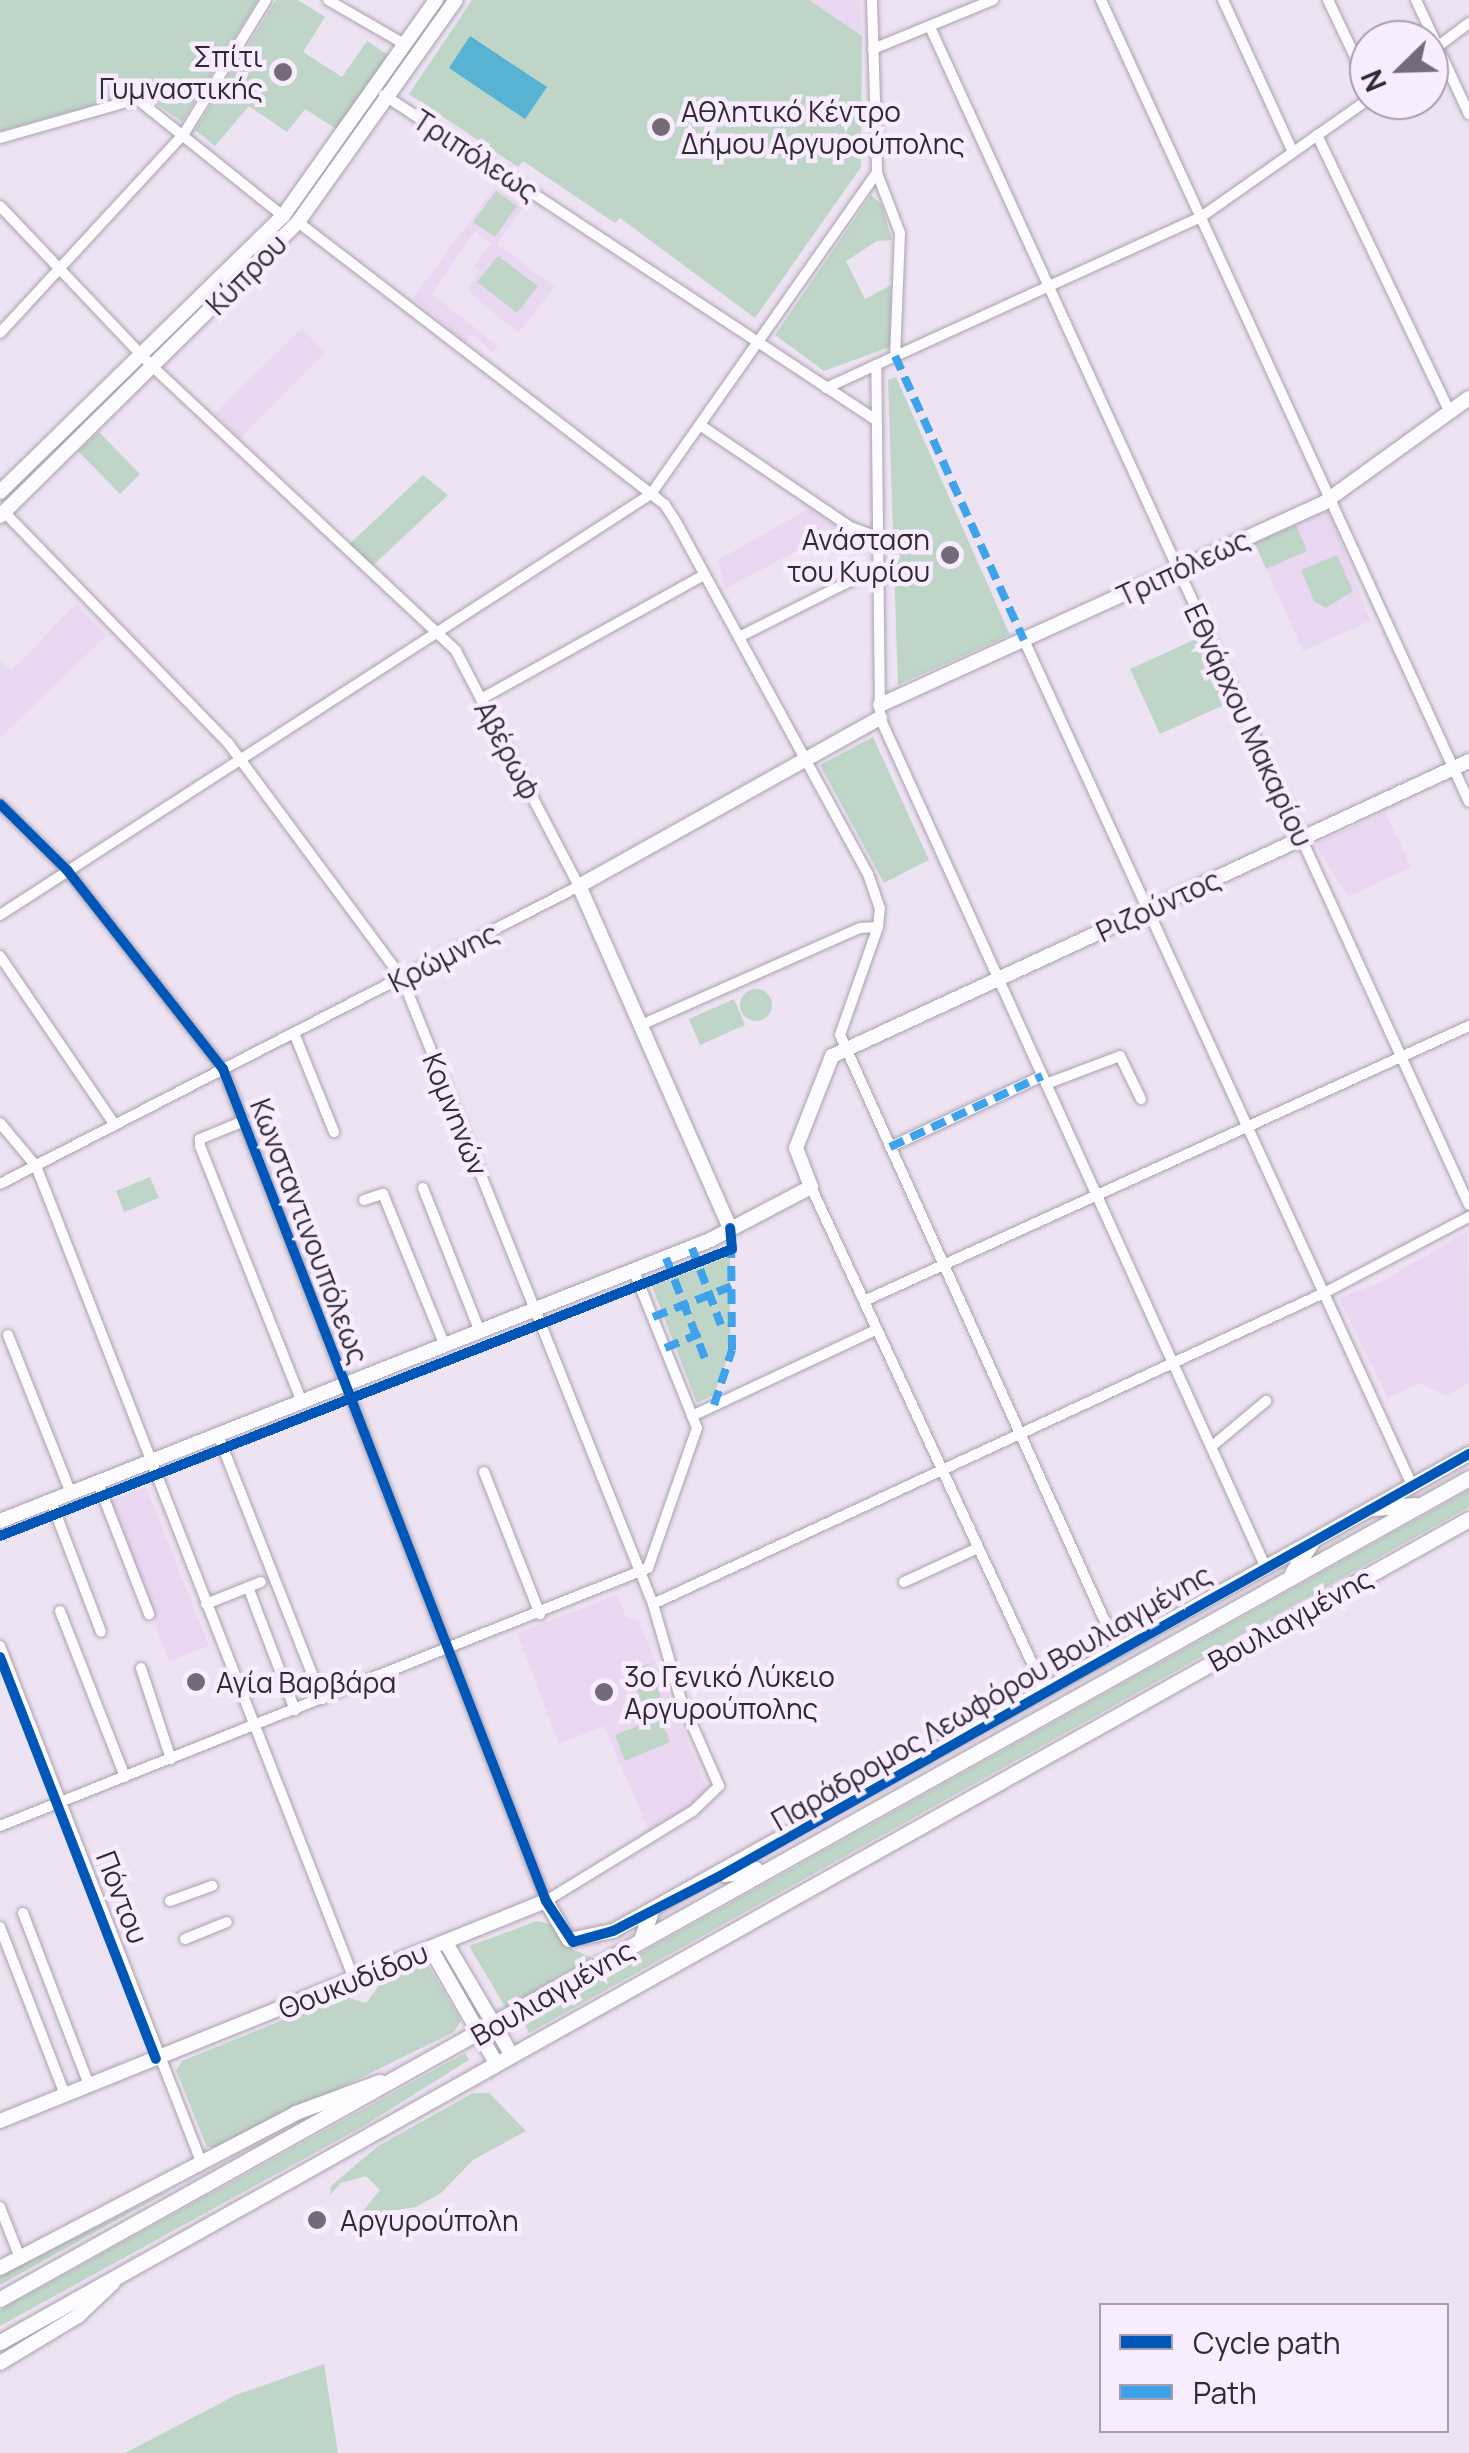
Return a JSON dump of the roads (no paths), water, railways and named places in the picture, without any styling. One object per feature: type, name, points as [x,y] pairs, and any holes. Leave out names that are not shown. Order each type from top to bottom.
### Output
[{"type":"main road","name":"Βουλιαγμένης","points":[[0,2299],[416,2071],[770,1866],[1469,1478]]},
{"type":"main road","points":[[1372,1508],[1420,1505]]},
{"type":"main road","name":"Βουλιαγμένης","points":[[0,2342],[1469,1519]]},
{"type":"main road","points":[[1289,1578],[1311,1543]]},
{"type":"main road","points":[[724,1874],[770,1866]]},
{"type":"main road","points":[[641,1940],[650,1914]]},
{"type":"street","points":[[0,333],[183,135],[266,0]]},
{"type":"street","points":[[328,0],[406,45]]},
{"type":"street","name":"Κύπρου","points":[[383,94],[406,45],[436,0]]},
{"type":"street","name":"Κύπρου","points":[[2,514],[154,367],[291,219],[456,0]]},
{"type":"street","points":[[872,0],[876,173],[900,233],[896,356]]},
{"type":"street","points":[[873,49],[993,0]]},
{"type":"street","points":[[1102,0],[1469,802]]},
{"type":"street","points":[[1223,0],[1293,152]]},
{"type":"street","points":[[1328,0],[1349,44]]},
{"type":"street","name":"Εθνάρχου Μακαρίου","points":[[930,27],[1469,1205]]},
{"type":"street","points":[[1449,78],[1469,114]]},
{"type":"street","name":"Τριπόλεως","points":[[383,94],[876,420]]},
{"type":"street","points":[[0,138],[137,99],[665,505],[868,874],[880,908],[878,928],[841,1018],[846,1049],[1118,1650]]},
{"type":"street","points":[[826,388],[1201,218],[1349,113]]},
{"type":"street","points":[[1317,135],[1450,412]]},
{"type":"street","points":[[0,915],[651,494],[876,173]]},
{"type":"street","points":[[0,206],[142,354]]},
{"type":"street","name":"Κύπρου","points":[[0,492],[142,354],[291,219]]},
{"type":"street","name":"Αβέρωφ","points":[[142,354],[430,634],[456,651],[579,886],[730,1228]]},
{"type":"street","points":[[876,365],[880,712],[1266,1568]]},
{"type":"street","name":"Τριπόλεως","points":[[880,712],[1024,640],[1330,499],[1469,398]]},
{"type":"street","points":[[700,425],[850,527],[877,537]]},
{"type":"street","name":"Κομνηνών","points":[[2,514],[188,697],[402,978],[653,1604],[680,1697],[718,1776],[716,1794],[693,1811]]},
{"type":"street","points":[[738,637],[878,567]]},
{"type":"street","points":[[481,699],[704,575]]},
{"type":"street","points":[[1024,640],[1412,1485]]},
{"type":"street","name":"Κρώμνης","points":[[0,1184],[579,886],[807,761],[880,712]]},
{"type":"street","name":"Ριζούντος","points":[[846,1049],[1148,908],[1455,772],[1469,761]]},
{"type":"street","name":"Κωνσταντινουπόλεως","points":[[0,804],[67,870],[224,1069],[546,1901]]},
{"type":"street","points":[[641,1025],[860,928],[878,928]]},
{"type":"street","points":[[0,956],[114,1124]]},
{"type":"street","points":[[864,1302],[1469,1026]]},
{"type":"street","points":[[294,1033],[334,1132]]},
{"type":"street","points":[[846,1049],[832,1056],[796,1148],[876,1330],[1045,1691]]},
{"type":"street","points":[[890,1147],[1044,1080],[1120,1056],[1142,1099]]},
{"type":"street","points":[[244,1121],[200,1139],[200,1146],[302,1402]]},
{"type":"street","points":[[0,1122],[36,1166],[354,1980]]},
{"type":"street","points":[[0,1521],[634,1271],[811,1187]]},
{"type":"street","points":[[423,1188],[480,1332]]},
{"type":"street","points":[[364,1200],[383,1194],[445,1346]]},
{"type":"street","points":[[653,1604],[1324,1293],[1469,1216]]},
{"type":"street","points":[[1,1824],[639,1575],[653,1562],[697,1440],[692,1416],[634,1271]]},
{"type":"street","points":[[692,1416],[876,1330]]},
{"type":"street","points":[[8,1335],[71,1493]]},
{"type":"street","points":[[1211,1447],[1266,1401]]},
{"type":"street","points":[[218,1435],[322,1699]]},
{"type":"street","name":"Παράδρομος Λεωφόρου Βουλιαγμένης","points":[[546,1901],[573,1942],[650,1914],[1469,1454]]},
{"type":"street","points":[[484,1472],[540,1614]]},
{"type":"street","points":[[98,1482],[149,1614]]},
{"type":"street","points":[[51,1501],[101,1632]]},
{"type":"street","points":[[904,1582],[978,1548]]},
{"type":"street","points":[[206,1604],[262,1582]]},
{"type":"street","points":[[248,1587],[295,1710]]},
{"type":"street","points":[[60,1611],[126,1777]]},
{"type":"street","name":"Πόντου","points":[[0,1646],[202,2164]]},
{"type":"street","points":[[142,1668],[171,1759]]},
{"type":"street","name":"Θουκυδίδου","points":[[0,2121],[546,1901],[693,1811]]},
{"type":"street","points":[[170,1902],[212,1886]]},
{"type":"street","points":[[23,1913],[89,2085]]},
{"type":"street","points":[[185,1938],[226,1922]]},
{"type":"street","points":[[0,1928],[64,2095]]},
{"type":"street","points":[[446,1943],[487,2030]]},
{"type":"street","points":[[431,1949],[504,2058]]},
{"type":"street","points":[[0,2268],[296,2114],[416,2071]]},
{"type":"street","points":[[0,2207],[20,2258]]},
{"type":"street","name":"Βουλιαγμένης","points":[[0,2363],[78,2316],[118,2278]]},
{"type":"water","points":[[470,36],[547,87],[525,119],[449,68]]},
{"type":"place","name":"Σπίτι Γυμναστικής","points":[[283,72]]},
{"type":"place","name":"Αθλητικό Κέντρο Δήμου Αργυρούπολης","points":[[661,127]]},
{"type":"place","name":"Ανάσταση του Κυρίου","points":[[950,555]]},
{"type":"place","name":"Αγία Βαρβάρα","points":[[196,1682]]},
{"type":"place","name":"3ο Γενικό Λύκειο Αργυρούπολης","points":[[604,1692]]},
{"type":"place","name":"Αργυρούπολη","points":[[317,2220]]}]
